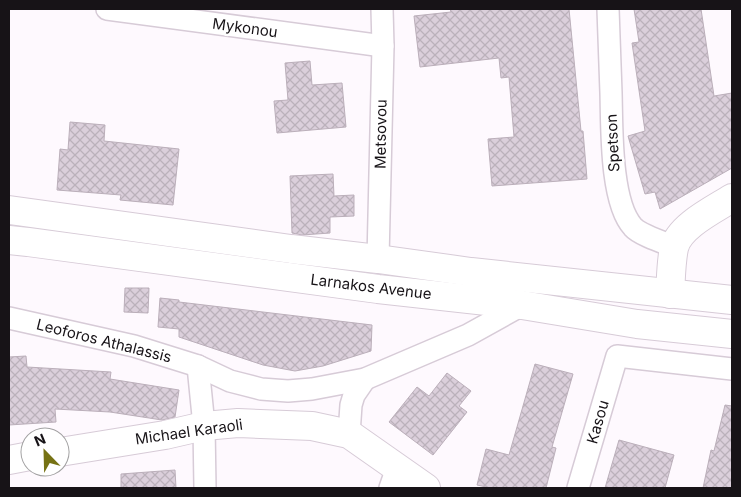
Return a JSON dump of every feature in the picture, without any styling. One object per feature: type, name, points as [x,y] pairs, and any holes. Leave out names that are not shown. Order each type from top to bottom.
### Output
[{"type":"main road","points":[[670,294],[674,247],[678,238],[684,230],[732,198]]},
{"type":"main road","name":"Larnakos Avenue","points":[[9,210],[471,272],[732,300]]},
{"type":"main road","name":"Larnakos Avenue","points":[[9,240],[378,289],[522,305],[637,324],[732,334]]},
{"type":"main road","name":"Michael Karaoli","points":[[70,450],[164,435],[204,426],[238,423],[312,426],[349,434]]},
{"type":"main road","points":[[349,434],[394,478],[426,488]]},
{"type":"street","name":"Mykonou","points":[[107,9],[159,13],[383,46]]},
{"type":"street","name":"Metsovou","points":[[378,259],[383,46],[382,9]]},
{"type":"street","name":"Spetson","points":[[608,9],[613,148],[616,183],[622,206],[634,228],[674,247]]},
{"type":"street","points":[[198,366],[230,381],[262,389],[288,392],[312,389],[365,379],[468,335],[522,305]]},
{"type":"street","name":"Leoforos Athalassis","points":[[9,318],[134,346],[198,366]]},
{"type":"street","name":"Kasou","points":[[578,488],[617,356],[732,369]]},
{"type":"street","points":[[198,366],[204,426],[205,488]]},
{"type":"street","points":[[349,434],[351,404],[354,395],[365,379]]},
{"type":"building","points":[[450,9],[569,9],[587,179],[492,186],[488,139],[514,137],[509,77],[501,78],[499,58],[420,67],[414,16],[451,12]]},
{"type":"building","points":[[634,9],[701,9],[714,96],[732,93],[732,168],[660,209],[655,192],[645,194],[628,136],[645,131],[632,43],[639,42]]},
{"type":"building","points":[[310,61],[312,85],[342,83],[346,127],[277,133],[274,101],[288,100],[285,63]]},
{"type":"building","points":[[70,122],[105,125],[104,141],[179,149],[173,205],[120,200],[121,195],[57,190],[60,149],[68,150]]},
{"type":"building","points":[[333,174],[334,196],[354,195],[354,216],[330,217],[330,233],[302,235],[292,233],[290,176]]},
{"type":"building","points":[[125,288],[149,288],[148,313],[124,312]]},
{"type":"building","points":[[160,298],[179,300],[179,302],[372,325],[371,351],[323,366],[295,371],[263,365],[179,337],[179,329],[158,327]]},
{"type":"building","points":[[26,356],[27,367],[111,372],[110,379],[179,390],[175,417],[162,420],[110,412],[55,409],[56,422],[9,425],[9,357]]},
{"type":"building","points":[[535,364],[573,374],[552,447],[556,448],[546,488],[491,488],[477,485],[486,449],[509,455]]},
{"type":"building","points":[[447,373],[471,391],[459,406],[467,412],[433,455],[389,422],[417,387],[429,396]]},
{"type":"building","points":[[725,405],[732,406],[732,488],[703,488],[711,450],[714,451]]},
{"type":"building","points":[[619,440],[674,455],[665,488],[605,488]]},
{"type":"building","points":[[175,470],[176,488],[121,488],[121,474]]}]
